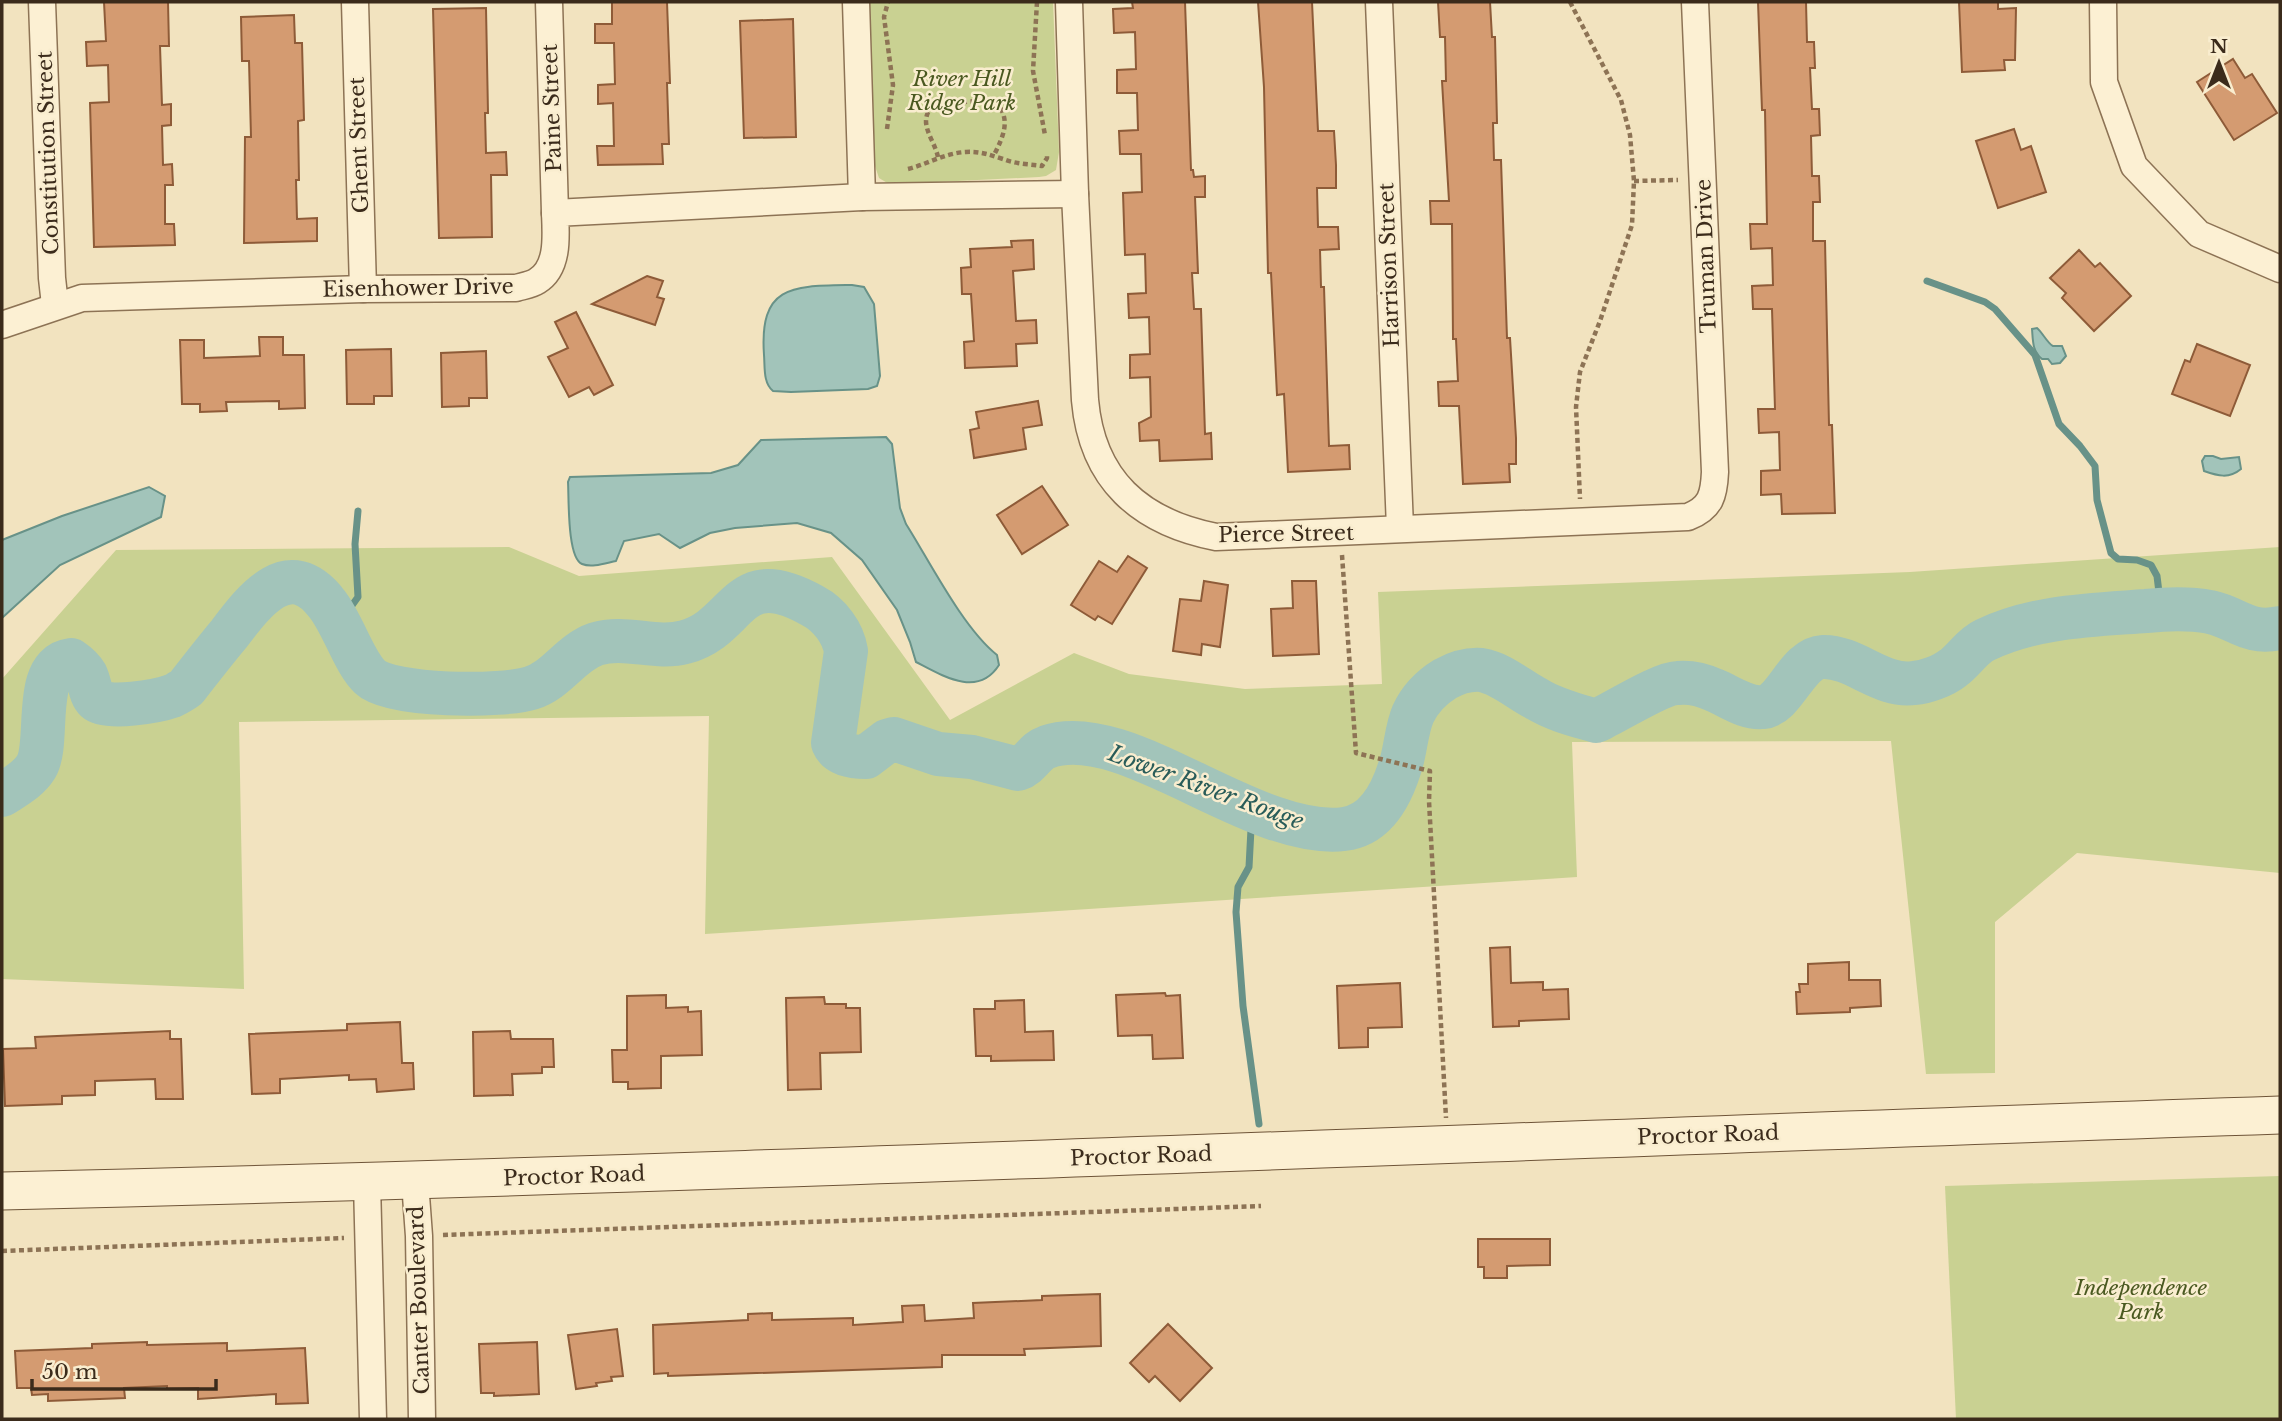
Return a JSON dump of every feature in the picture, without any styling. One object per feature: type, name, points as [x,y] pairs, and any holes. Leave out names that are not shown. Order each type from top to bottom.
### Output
[{"type":"street","name":"Constitution Street","points":[[43,2],[55,305]]},
{"type":"street","name":"Ghent Street","points":[[355,2],[363,289]]},
{"type":"street","name":"Paine Street","points":[[550,2],[555,213]]},
{"type":"street","points":[[856,2],[862,197]]},
{"type":"street","name":"Pierce Street","points":[[1069,2],[1086,414],[1098,453],[1117,486],[1152,515],[1178,528],[1216,537],[1688,517],[1705,506]]},
{"type":"street","name":"Harrison Street","points":[[1379,2],[1400,528]]},
{"type":"street","name":"Truman Drive","points":[[1696,2],[1715,472],[1712,498],[1705,506]]},
{"type":"street","points":[[2103,2],[2105,82],[2134,166],[2199,234],[2280,269]]},
{"type":"street","points":[[555,213],[862,197],[1075,194]]},
{"type":"street","name":"Eisenhower Drive","points":[[2,324],[82,298],[363,289],[516,288],[538,281],[551,266],[556,240],[555,213]]},
{"type":"street","name":"Proctor Road","points":[[2,1191],[415,1182],[2280,1115]]},
{"type":"street","name":"Canter Boulevard","points":[[415,1182],[419,1236],[422,1419]]},
{"type":"street","points":[[367,1183],[373,1419]]},
{"type":"path","points":[[886,135],[893,85],[884,17],[888,2]]},
{"type":"path","points":[[1037,2],[1033,71],[1046,137]]},
{"type":"path","points":[[1570,2],[1621,100],[1630,135],[1633,181],[1632,225],[1580,372],[1576,407],[1583,522]]},
{"type":"path","points":[[938,158],[925,125],[929,108],[934,104],[994,100],[1002,108],[1006,124],[994,155]]},
{"type":"path","points":[[899,170],[963,152],[994,155],[1042,166],[1047,158],[1046,148]]},
{"type":"path","points":[[1633,181],[1686,180]]},
{"type":"path","points":[[1340,533],[1356,753],[1430,771],[1429,801],[1448,1143]]},
{"type":"path","points":[[419,1236],[1261,1206]]},
{"type":"path","points":[[2,1251],[369,1237]]},
{"type":"green space","name":"River Hill Ridge Park","points":[[868,2],[1053,2],[1059,152],[1056,170],[1039,177],[896,184],[889,184],[879,178],[873,160]]},
{"type":"green space","points":[[509,547],[579,576],[832,557],[950,720],[1074,653],[1129,674],[1245,689],[1382,684],[1378,592],[1910,572],[2280,547],[2280,873],[2077,853],[1995,922],[1995,1073],[1926,1074],[1891,741],[1572,742],[1577,877],[705,934],[709,716],[239,722],[244,989],[2,979],[2,679],[116,550]]},
{"type":"green space","name":"Independence Park","points":[[2280,1176],[2280,1419],[1956,1419],[1945,1186]]},
{"type":"water","points":[[852,285],[864,287],[874,304],[880,376],[877,386],[868,389],[773,391],[765,374],[764,332],[767,314],[774,302],[797,289]]},
{"type":"water","points":[[2037,328],[2051,345],[2062,346],[2066,356],[2060,363],[2052,364],[2036,352],[2032,329]]},
{"type":"water","points":[[886,437],[892,444],[900,508],[906,524],[960,612],[997,655],[999,665],[991,675],[981,680],[971,682],[949,678],[916,662],[897,610],[862,560],[831,533],[797,523],[735,528],[710,533],[680,548],[659,534],[624,541],[616,561],[586,565],[577,559],[571,540],[570,477],[711,473],[738,465],[761,440]]},
{"type":"water","points":[[2205,456],[2221,459],[2239,457],[2241,469],[2223,476],[2204,471],[2202,461]]},
{"type":"water","points":[[149,487],[165,496],[161,517],[60,565],[2,618],[2,540],[62,516]]},
{"type":"building","points":[[104,2],[168,2],[169,46],[160,46],[162,105],[171,104],[171,125],[162,126],[163,165],[172,164],[173,185],[165,185],[165,224],[174,224],[175,245],[94,247],[90,103],[109,102],[108,65],[87,66],[86,42],[106,41]]},
{"type":"building","points":[[612,2],[667,2],[669,144],[662,144],[663,164],[598,165],[597,146],[614,146],[613,103],[598,104],[598,85],[615,84],[614,43],[595,43],[595,24],[612,24]]},
{"type":"building","points":[[1132,2],[1185,2],[1191,170],[1194,177],[1205,176],[1205,197],[1195,197],[1198,273],[1192,273],[1194,309],[1201,309],[1205,434],[1211,433],[1212,459],[1160,461],[1159,440],[1140,441],[1139,423],[1151,417],[1150,377],[1130,378],[1130,355],[1150,354],[1149,317],[1129,318],[1128,294],[1146,293],[1145,254],[1125,255],[1123,193],[1142,192],[1141,154],[1120,154],[1119,131],[1138,130],[1137,93],[1117,93],[1117,70],[1136,69],[1135,32],[1114,33],[1113,9],[1133,8]]},
{"type":"building","points":[[1258,2],[1312,2],[1318,131],[1334,131],[1336,165],[1336,188],[1317,188],[1318,227],[1338,227],[1339,249],[1320,250],[1321,287],[1324,287],[1329,446],[1349,445],[1350,469],[1288,472],[1284,394],[1277,395],[1271,273],[1268,273],[1264,87]]},
{"type":"building","points":[[1438,2],[1490,2],[1492,37],[1495,37],[1497,123],[1493,123],[1494,160],[1501,160],[1507,338],[1510,338],[1516,438],[1516,464],[1509,464],[1510,482],[1463,484],[1459,406],[1439,406],[1438,382],[1458,381],[1456,339],[1453,339],[1452,224],[1431,224],[1430,201],[1449,201],[1442,81],[1446,81],[1445,37],[1440,37]]},
{"type":"building","points":[[1758,2],[1806,2],[1807,42],[1814,42],[1815,68],[1810,68],[1812,109],[1819,109],[1820,135],[1811,136],[1812,176],[1819,176],[1820,202],[1813,202],[1813,241],[1825,241],[1829,425],[1832,425],[1835,513],[1782,514],[1781,494],[1761,495],[1761,471],[1780,470],[1779,432],[1759,433],[1758,409],[1775,409],[1772,309],[1753,309],[1752,286],[1773,285],[1772,248],[1751,249],[1750,224],[1767,224],[1765,110],[1762,110]]},
{"type":"building","points":[[1959,2],[1998,2],[1998,9],[2016,8],[2015,60],[2004,60],[2005,70],[1962,72]]},
{"type":"building","points":[[486,8],[486,153],[506,152],[507,175],[491,175],[492,237],[439,238],[433,9]]},
{"type":"building","points":[[294,15],[295,43],[302,43],[304,120],[298,121],[297,219],[317,218],[317,241],[244,243],[245,137],[251,137],[249,61],[242,61],[241,17]]},
{"type":"building","points":[[793,19],[796,137],[744,138],[740,21]]},
{"type":"building","points":[[2233,59],[2245,78],[2252,74],[2277,113],[2234,140],[2197,82]]},
{"type":"building","points":[[2014,129],[2021,150],[2031,146],[2046,192],[1998,208],[1976,141]]},
{"type":"building","points":[[1033,240],[1034,269],[1013,271],[1016,321],[1036,320],[1037,343],[1016,344],[1017,366],[965,368],[964,342],[974,341],[971,294],[962,294],[961,268],[971,267],[970,249],[1012,247],[1011,241]]},
{"type":"building","points":[[2079,250],[2095,267],[2100,263],[2131,296],[2094,331],[2062,298],[2066,293],[2050,278]]},
{"type":"building","points":[[647,276],[663,281],[657,297],[664,299],[655,325],[592,304]]},
{"type":"building","points":[[576,312],[613,385],[594,395],[589,387],[569,397],[548,357],[568,348],[555,322]]},
{"type":"building","points":[[259,337],[283,337],[283,355],[304,355],[305,408],[279,409],[279,401],[226,402],[227,411],[200,412],[200,404],[182,404],[180,340],[204,340],[204,358],[260,356]]},
{"type":"building","points":[[2197,344],[2250,365],[2230,416],[2172,394],[2185,360],[2190,362]]},
{"type":"building","points":[[391,349],[392,396],[374,396],[374,404],[347,404],[346,350]]},
{"type":"building","points":[[486,351],[487,398],[469,398],[469,406],[442,407],[441,353]]},
{"type":"building","points":[[1038,401],[1042,425],[1023,428],[1026,449],[974,458],[970,430],[979,428],[976,412]]},
{"type":"building","points":[[1042,486],[1068,525],[1022,554],[997,515]]},
{"type":"building","points":[[1128,556],[1147,568],[1112,624],[1098,616],[1095,620],[1071,605],[1099,561],[1117,572]]},
{"type":"building","points":[[1204,581],[1228,585],[1220,647],[1202,644],[1201,655],[1173,651],[1180,599],[1201,601]]},
{"type":"building","points":[[1292,581],[1316,581],[1319,654],[1273,656],[1271,609],[1293,608]]},
{"type":"building","points":[[1510,947],[1511,983],[1543,982],[1543,990],[1568,989],[1569,1019],[1519,1021],[1519,1026],[1493,1027],[1490,948]]},
{"type":"building","points":[[1849,962],[1849,980],[1880,980],[1881,1006],[1850,1008],[1850,1012],[1797,1014],[1796,992],[1800,992],[1799,984],[1808,984],[1808,964]]},
{"type":"building","points":[[1400,983],[1402,1027],[1368,1028],[1368,1047],[1339,1048],[1337,986]]},
{"type":"building","points":[[1165,993],[1166,996],[1180,995],[1183,1058],[1153,1059],[1152,1035],[1118,1036],[1116,995]]},
{"type":"building","points":[[666,995],[666,1008],[688,1007],[688,1012],[701,1011],[702,1055],[661,1056],[661,1088],[628,1089],[628,1082],[613,1082],[612,1050],[627,1050],[627,996]]},
{"type":"building","points":[[824,997],[825,1004],[846,1004],[846,1008],[860,1008],[861,1052],[820,1053],[821,1089],[788,1090],[786,998]]},
{"type":"building","points":[[1024,1000],[1025,1032],[1053,1031],[1054,1060],[991,1061],[991,1056],[976,1056],[974,1009],[995,1009],[995,1001]]},
{"type":"building","points":[[400,1022],[402,1063],[413,1063],[414,1089],[377,1092],[376,1079],[349,1080],[349,1075],[280,1079],[280,1093],[252,1094],[249,1034],[347,1030],[347,1024]]},
{"type":"building","points":[[170,1031],[170,1039],[181,1039],[183,1099],[156,1099],[155,1079],[95,1081],[95,1095],[62,1096],[62,1104],[5,1106],[3,1049],[36,1048],[35,1037]]},
{"type":"building","points":[[510,1031],[511,1039],[553,1039],[554,1067],[542,1067],[542,1073],[512,1074],[513,1095],[474,1096],[473,1032]]},
{"type":"building","points":[[1478,1239],[1550,1239],[1550,1265],[1507,1266],[1507,1278],[1484,1278],[1484,1267],[1478,1267]]},
{"type":"building","points":[[1100,1294],[1101,1346],[1024,1349],[1025,1355],[942,1355],[942,1367],[668,1376],[668,1373],[654,1374],[653,1325],[748,1320],[748,1314],[772,1313],[772,1320],[853,1318],[853,1325],[903,1322],[902,1306],[924,1305],[925,1321],[974,1318],[973,1303],[1042,1300],[1042,1296]]},
{"type":"building","points":[[1168,1324],[1212,1368],[1180,1401],[1155,1376],[1149,1382],[1130,1363]]},
{"type":"building","points":[[617,1329],[623,1376],[611,1377],[612,1381],[596,1383],[597,1386],[576,1389],[568,1335]]},
{"type":"building","points":[[147,1342],[147,1345],[227,1343],[227,1351],[305,1348],[308,1403],[276,1404],[276,1394],[198,1399],[198,1388],[167,1389],[167,1386],[124,1388],[125,1398],[48,1401],[48,1394],[32,1395],[31,1388],[17,1388],[15,1351],[92,1348],[92,1344]]},
{"type":"building","points":[[537,1342],[539,1394],[494,1396],[494,1393],[481,1393],[479,1344]]},
{"type":"waterway","points":[[1927,281],[1985,302],[1995,309],[2035,355],[2059,424],[2095,466],[2097,500],[2111,553],[2118,559],[2137,560],[2151,565],[2157,576],[2161,609]]},
{"type":"waterway","points":[[340,622],[358,597],[355,544],[358,511]]},
{"type":"waterway","name":"Lower River Rouge","points":[[2,795],[25,779],[36,767],[42,741],[46,690],[51,675],[59,665],[71,660],[83,670],[94,698],[102,703],[133,704],[172,696],[186,688],[261,597],[286,583],[299,583],[313,590],[327,604],[370,677],[382,684],[423,692],[473,694],[531,688],[596,644],[618,641],[663,644],[685,642],[718,624],[753,594],[768,591],[787,594],[825,614],[839,631],[844,644],[846,651],[833,743],[842,753],[866,757],[887,741],[894,739],[938,754],[972,757],[1018,769],[1047,747],[1078,743],[1114,750],[1151,764],[1270,817],[1308,827],[1344,829],[1366,821],[1383,804],[1402,760],[1411,719],[1423,698],[1445,679],[1467,671],[1481,670],[1496,675],[1551,706],[1596,721],[1649,693],[1678,683],[1701,685],[1744,704],[1763,707],[1778,698],[1806,665],[1823,657],[1846,661],[1891,681],[1924,681],[1949,671],[1985,640],[2024,626],[2064,618],[2186,609],[2210,612],[2251,628],[2280,628]]},
{"type":"waterway","points":[[1255,810],[1249,867],[1238,887],[1236,912],[1243,1006],[1259,1124]]}]
